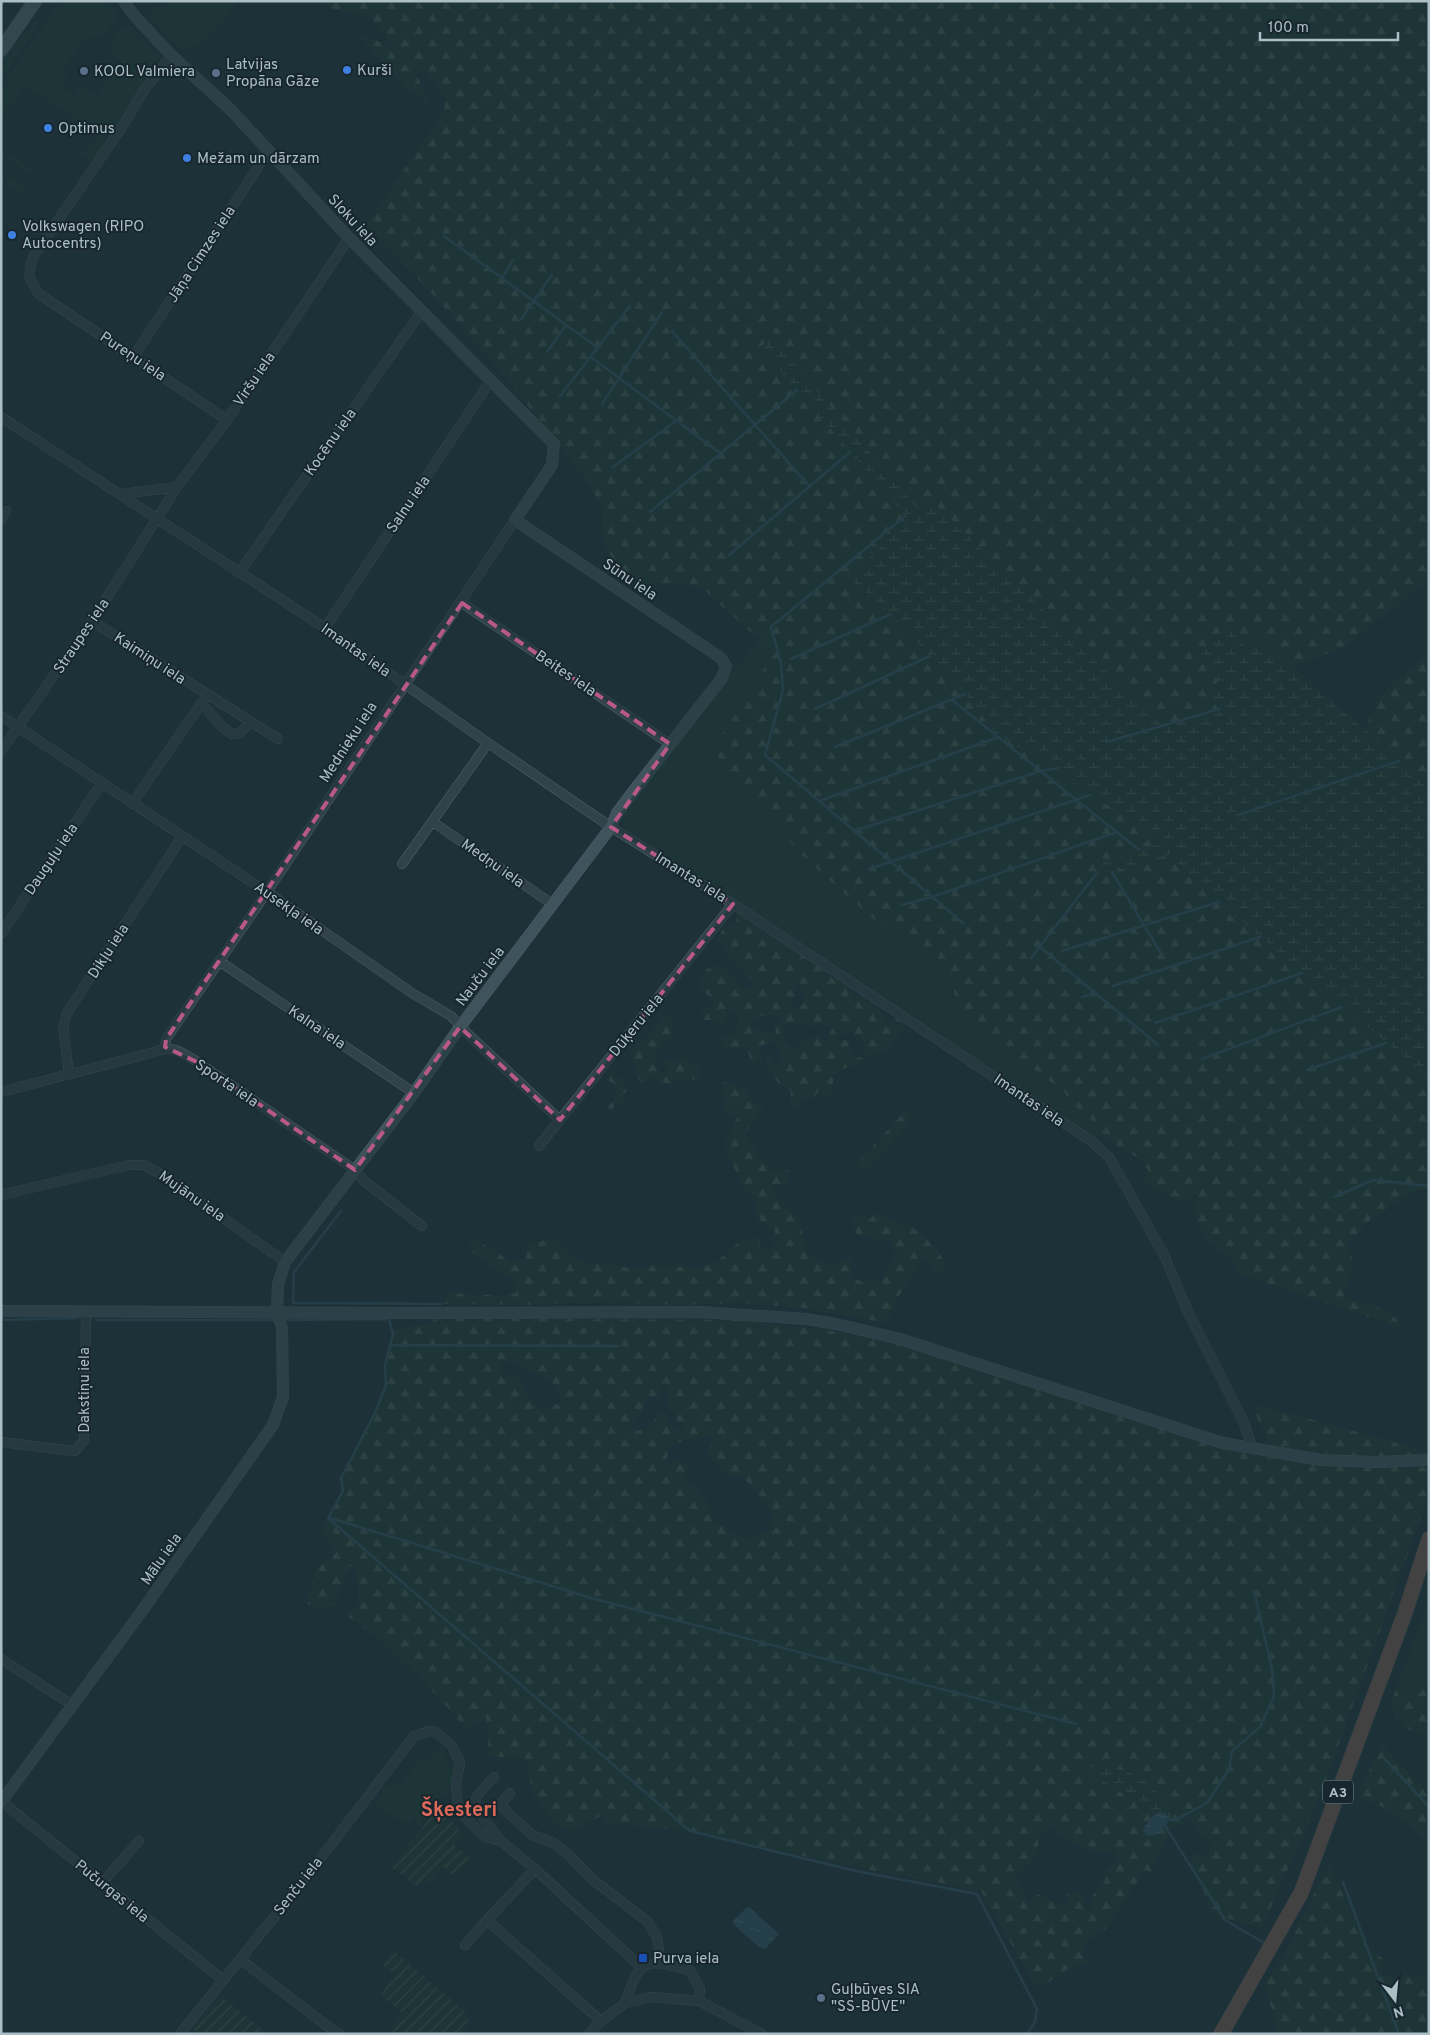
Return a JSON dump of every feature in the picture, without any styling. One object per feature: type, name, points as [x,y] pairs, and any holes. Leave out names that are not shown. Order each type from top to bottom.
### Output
[{"type":"highway","name":"A3","points":[[1221,2034],[1301,1893],[1404,1613],[1429,1539]]},
{"type":"main road","points":[[1,35],[24,1]]},
{"type":"main road","points":[[1,50],[35,1]]},
{"type":"street","name":"Sloku iela","points":[[125,4],[170,54],[230,110],[421,312],[554,444],[554,452]]},
{"type":"street","name":"Pureņu iela","points":[[170,54],[168,60],[144,90],[122,127],[33,257],[29,270],[29,280],[39,294],[227,420]]},
{"type":"street","name":"Jāņa Cimzes iela","points":[[134,356],[268,152]]},
{"type":"street","name":"Viršu iela","points":[[158,519],[177,487],[227,420],[350,238]]},
{"type":"street","name":"Kocēnu iela","points":[[239,573],[421,312]]},
{"type":"street","name":"Salnu iela","points":[[325,628],[490,380]]},
{"type":"street","name":"Imantas iela","points":[[1,417],[122,494],[325,628],[488,743],[611,826],[733,904],[1091,1141],[1109,1157],[1164,1256],[1188,1312],[1244,1423],[1253,1449]]},
{"type":"street","name":"Mednieku iela","points":[[165,1047],[166,1039],[267,892],[404,684],[462,603],[552,464],[554,452]]},
{"type":"street","points":[[122,494],[177,487]]},
{"type":"street","name":"Straupes iela","points":[[1,751],[92,621],[158,519]]},
{"type":"street","name":"Sūnu iela","points":[[516,520],[720,658],[726,666]]},
{"type":"street","name":"Beites iela","points":[[462,603],[670,744]]},
{"type":"street","name":"Kaimiņu iela","points":[[92,621],[278,739]]},
{"type":"street","name":"Nauču iela","points":[[277,1312],[278,1284],[285,1262],[414,1093],[460,1027],[611,826],[617,813],[722,678],[726,666]]},
{"type":"street","points":[[132,804],[207,695]]},
{"type":"street","points":[[201,703],[223,728],[232,734],[240,733],[250,722]]},
{"type":"street","name":"Ausekļa iela","points":[[1,716],[101,784],[267,892],[412,993],[452,1016],[460,1027],[560,1120]]},
{"type":"street","points":[[402,864],[488,743]]},
{"type":"street","name":"Dauguļu iela","points":[[1,934],[101,784]]},
{"type":"street","name":"Medņu iela","points":[[433,822],[552,904]]},
{"type":"street","name":"Dikļu iela","points":[[69,1074],[63,1027],[66,1013],[182,837]]},
{"type":"street","name":"Dūķeru iela","points":[[539,1146],[733,904]]},
{"type":"street","name":"Kalna iela","points":[[219,961],[414,1093]]},
{"type":"street","points":[[1,1092],[151,1053],[165,1047]]},
{"type":"street","name":"Sporta iela","points":[[165,1047],[178,1051],[199,1063],[355,1170],[364,1181],[422,1226]]},
{"type":"street","name":"Mujānu iela","points":[[1,1195],[130,1165],[144,1165],[164,1176],[285,1262]]},
{"type":"street","name":"Dakstiņu iela","points":[[1,1442],[75,1451],[84,1440],[86,1311]]},
{"type":"street","points":[[1,1312],[700,1312],[806,1319],[900,1339],[1223,1443],[1321,1460],[1375,1462],[1429,1460]]},
{"type":"street","name":"Mālu iela","points":[[1,1802],[142,1611],[273,1424],[283,1397],[282,1328],[277,1312]]},
{"type":"street","points":[[1,1659],[72,1706]]},
{"type":"street","name":"Senču iela","points":[[180,2034],[311,1871],[414,1736],[429,1731],[436,1732],[452,1746],[460,1763],[456,1784],[457,1801],[461,1813],[485,1837],[501,1841]]},
{"type":"street","points":[[494,1777],[478,1796],[475,1804],[477,1810],[501,1841],[535,1869],[641,1967]]},
{"type":"street","points":[[510,1793],[500,1805],[532,1835],[554,1843],[571,1856],[592,1879],[647,1922],[657,1937],[661,1963]]},
{"type":"street","name":"Pučurgas iela","points":[[1,1802],[223,1980]]},
{"type":"street","points":[[102,1883],[138,1841]]},
{"type":"street","points":[[464,1945],[535,1869]]},
{"type":"street","points":[[487,1920],[601,2021]]},
{"type":"street","points":[[240,1959],[340,2034]]},
{"type":"street","points":[[625,2003],[633,1981],[641,1967],[656,1962],[690,1970],[700,1989],[699,2001]]},
{"type":"street","points":[[589,2034],[601,2021],[625,2003],[651,1997],[699,2001],[762,2034]]},
{"type":"highlighted area","points":[[462,603],[670,744],[611,827],[733,904],[560,1120],[460,1027],[355,1170],[199,1063],[165,1047],[166,1039]]},
{"type":"green space","points":[[60,1],[107,1],[119,14],[106,33],[97,38],[91,39],[86,37],[62,72],[69,77],[63,87],[74,95],[80,86],[97,96],[121,61],[111,53],[111,44],[118,33],[129,24],[160,56],[152,73],[94,160],[80,154],[100,134],[25,86],[1,120],[1,88]]},
{"type":"green space","points":[[169,1],[239,1],[200,46],[177,47],[147,15]]},
{"type":"green space","points":[[325,1],[1429,1],[1429,580],[1345,646],[1294,668],[1365,729],[1381,694],[1429,653],[1429,934],[1204,840],[1178,852],[1227,900],[1429,1076],[1429,1190],[1418,1189],[1372,1218],[1347,1244],[1354,1263],[1343,1297],[1389,1311],[1405,1329],[1237,1273],[1235,1263],[1208,1242],[1193,1210],[1197,1194],[1181,1202],[1143,1183],[1148,1170],[1140,1159],[1097,1134],[1093,1121],[1078,1109],[1064,1092],[992,1037],[958,1001],[954,993],[954,985],[949,971],[942,960],[915,947],[872,918],[794,848],[782,824],[729,779],[714,748],[766,665],[768,658],[765,650],[769,645],[753,634],[703,589],[677,583],[641,583],[618,567],[605,546],[602,534],[602,507],[584,477],[501,372],[367,224],[444,111],[446,99],[426,72],[414,69],[430,104],[408,90],[357,34],[392,46],[371,18],[331,8]],"holes":[[[1051,471],[1140,561],[1051,472]],[[885,543],[1090,795],[1058,768],[999,737],[965,694],[891,614],[849,577]]]},
{"type":"green space","points":[[36,21],[39,21],[39,23],[15,60],[10,49]]},
{"type":"green space","points":[[7,51],[14,62],[1,81],[1,59]]},
{"type":"green space","points":[[1,151],[5,151],[32,170],[30,174],[7,158],[1,161]]},
{"type":"green space","points":[[1,172],[25,187],[21,193],[1,180]]},
{"type":"green space","points":[[772,337],[918,509],[932,501],[1162,726],[1219,709],[1205,694],[1219,680],[1195,655],[1229,628],[1247,649],[1255,637],[1429,786],[1429,1078],[1219,902],[1172,858],[1180,851],[1112,872],[1096,874],[1104,861],[1168,842],[1091,795],[1058,768],[999,737],[965,694],[891,614],[849,577],[909,520],[760,347]]},
{"type":"green space","points":[[760,638],[769,645],[766,665],[714,748],[738,787],[782,824],[794,848],[872,918],[915,947],[942,960],[949,971],[954,985],[954,993],[1064,1092],[1078,1109],[1093,1121],[1097,1134],[1094,1138],[629,831],[621,820],[626,808]]},
{"type":"green space","points":[[736,910],[761,925],[764,933],[772,931],[777,936],[778,942],[787,941],[819,967],[823,966],[829,970],[832,978],[838,978],[855,989],[852,995],[864,996],[867,1002],[878,1002],[885,1021],[898,1016],[902,1019],[905,1027],[885,1053],[867,1055],[860,1035],[856,1035],[851,1030],[847,1034],[837,1036],[836,1040],[847,1040],[853,1058],[862,1057],[866,1062],[842,1069],[831,1077],[834,1079],[832,1086],[834,1093],[824,1098],[820,1090],[812,1099],[800,1102],[798,1111],[790,1101],[791,1092],[778,1083],[764,1058],[769,1057],[775,1065],[781,1059],[778,1043],[769,1042],[758,1047],[762,1059],[753,1064],[747,1050],[723,1048],[721,1036],[733,1033],[739,1023],[738,1015],[726,1008],[725,1025],[711,1020],[702,1020],[700,1012],[714,1002],[697,984],[707,969],[717,965],[731,974],[743,989],[755,987],[741,968],[721,949],[725,949],[727,945],[717,939],[724,928],[737,920]],"holes":[[[796,986],[800,986],[804,996],[804,1004],[790,1010]],[[777,1015],[782,1017],[775,1025],[776,1034],[754,1029],[749,1025],[758,1018]],[[792,1023],[815,1027],[821,1024],[833,1026],[827,1041],[816,1036],[805,1041],[792,1053],[784,1041],[786,1037],[784,1031],[780,1030]]]},
{"type":"green space","points":[[666,1015],[671,1017],[673,1034],[656,1052],[654,1064],[661,1074],[667,1072],[664,1061],[673,1060],[679,1063],[684,1057],[698,1066],[702,1075],[697,1079],[685,1081],[678,1075],[673,1084],[660,1082],[654,1076],[642,1083],[634,1072],[636,1064],[630,1053]]},
{"type":"green space","points":[[611,1073],[623,1079],[621,1085],[628,1087],[626,1093],[622,1093],[624,1102],[617,1103],[611,1112],[608,1106],[614,1100],[616,1093],[613,1083],[607,1080]]},
{"type":"green space","points":[[724,1081],[745,1088],[753,1103],[764,1107],[745,1133],[770,1171],[789,1170],[786,1185],[772,1184],[778,1201],[800,1220],[807,1251],[828,1265],[852,1257],[851,1278],[864,1282],[882,1281],[895,1256],[892,1241],[857,1235],[851,1222],[859,1214],[868,1220],[877,1213],[917,1230],[934,1246],[947,1265],[936,1273],[924,1258],[896,1300],[888,1323],[802,1308],[742,1303],[680,1305],[594,1302],[527,1305],[441,1304],[450,1293],[503,1296],[516,1293],[513,1278],[495,1269],[468,1249],[474,1237],[509,1261],[526,1260],[527,1243],[555,1239],[573,1258],[586,1263],[640,1269],[654,1265],[698,1268],[715,1263],[741,1240],[759,1237],[760,1249],[774,1247],[775,1231],[756,1217],[755,1197],[742,1186],[724,1143],[739,1114],[727,1115],[722,1097]]},
{"type":"green space","points":[[909,1107],[911,1122],[864,1172],[856,1164]]},
{"type":"green space","points":[[435,1318],[739,1320],[883,1337],[1253,1455],[1340,1464],[1429,1467],[1429,1495],[1322,1791],[1262,1928],[1214,1915],[1190,1863],[1194,1853],[1208,1856],[1212,1844],[1201,1835],[1193,1819],[1173,1828],[1158,1855],[1151,1873],[1145,1870],[1106,1929],[1084,1944],[1082,1956],[1091,1962],[1071,1967],[1049,1982],[1034,1984],[981,1891],[840,1864],[685,1830],[609,1824],[602,1816],[587,1822],[576,1831],[557,1826],[533,1796],[526,1759],[489,1756],[486,1718],[467,1730],[420,1677],[385,1644],[345,1614],[359,1605],[356,1565],[348,1567],[335,1605],[325,1609],[307,1604],[315,1569],[336,1553],[321,1531],[343,1491],[341,1478],[375,1413],[386,1385],[385,1365],[393,1334],[396,1329],[431,1323]],"holes":[[[503,1360],[539,1374],[557,1387],[560,1402],[544,1412],[527,1397],[521,1379],[499,1372]],[[664,1382],[669,1398],[668,1404],[678,1423],[683,1423],[684,1429],[678,1431],[669,1422],[667,1412],[659,1412],[651,1424],[638,1431],[633,1426],[641,1414],[647,1395],[659,1399]],[[713,1436],[707,1456],[727,1476],[742,1475],[772,1512],[769,1531],[759,1533],[749,1540],[712,1520],[709,1505],[698,1487],[683,1483],[689,1466],[677,1459],[666,1464],[669,1446],[690,1438]],[[1051,1825],[1059,1836],[1096,1853],[1116,1851],[1118,1860],[1106,1870],[1105,1881],[1091,1897],[1091,1911],[1083,1905],[1084,1898],[1080,1892],[1067,1895],[1070,1907],[1059,1905],[1038,1894],[1028,1902],[1014,1873],[1023,1870],[1038,1853],[1038,1838]]]},
{"type":"green space","points":[[1251,1404],[1429,1452],[1429,1456],[1405,1459],[1305,1452],[1270,1445]]},
{"type":"green space","points":[[1429,1601],[1429,1685],[1398,1684]]},
{"type":"green space","points":[[1398,1684],[1429,1685],[1429,1736],[1415,1733],[1405,1727],[1393,1712],[1390,1705]]},
{"type":"green space","points":[[1381,1743],[1429,1794],[1429,1843],[1388,1810],[1358,1797]]},
{"type":"green space","points":[[444,1746],[447,1758],[442,1763],[453,1764],[455,1773],[453,1785],[448,1785],[446,1795],[439,1798],[442,1807],[434,1808],[420,1827],[416,1823],[415,1815],[412,1822],[401,1822],[377,1806],[376,1801],[381,1799],[383,1787],[400,1784],[420,1760],[426,1760],[435,1768],[431,1756],[436,1749]]},
{"type":"green space","points":[[1092,1766],[1117,1769],[1137,1776],[1150,1785],[1178,1812],[1167,1820],[1168,1817],[1159,1812],[1154,1814],[1108,1784],[1091,1778],[1080,1782]]},
{"type":"green space","points":[[437,1809],[464,1833],[454,1845],[471,1859],[454,1876],[443,1867],[427,1884],[423,1882],[417,1886],[391,1867]]},
{"type":"green space","points":[[1329,1864],[1367,1948],[1384,1959],[1381,1965],[1384,1976],[1429,1978],[1429,2034],[1278,2034],[1265,1984],[1282,1958]]},
{"type":"green space","points":[[394,1951],[467,2013],[468,2024],[461,2034],[396,2034],[389,2028],[402,2013],[381,1995],[394,1974],[383,1965]]},
{"type":"green space","points":[[220,1995],[268,2034],[199,2034],[193,2028]]},
{"type":"water","points":[[1159,1812],[1166,1813],[1168,1817],[1165,1825],[1154,1835],[1146,1836],[1143,1830],[1151,1818]]},
{"type":"water","points":[[749,1907],[779,1934],[764,1949],[734,1925],[733,1921]]},
{"type":"waterway","points":[[444,236],[598,348]]},
{"type":"waterway","points":[[502,278],[513,260]]},
{"type":"waterway","points":[[521,319],[552,275]]},
{"type":"waterway","points":[[560,396],[630,306]]},
{"type":"waterway","points":[[602,404],[662,312]]},
{"type":"waterway","points":[[547,352],[566,325]]},
{"type":"waterway","points":[[672,331],[810,487]]},
{"type":"waterway","points":[[591,357],[720,453]]},
{"type":"waterway","points":[[650,512],[797,390]]},
{"type":"waterway","points":[[613,467],[676,421]]},
{"type":"waterway","points":[[729,555],[850,452]]},
{"type":"waterway","points":[[905,516],[771,627],[781,663],[783,690],[765,755],[963,923]]},
{"type":"waterway","points":[[791,659],[891,614]]},
{"type":"waterway","points":[[815,709],[930,656]]},
{"type":"waterway","points":[[835,747],[965,694]]},
{"type":"waterway","points":[[952,700],[1139,850]]},
{"type":"waterway","points":[[1107,742],[1219,709]]},
{"type":"waterway","points":[[819,801],[999,737]]},
{"type":"waterway","points":[[1238,815],[1399,761]]},
{"type":"waterway","points":[[854,831],[1041,771],[1058,768]]},
{"type":"waterway","points":[[869,869],[1090,795]]},
{"type":"waterway","points":[[902,905],[932,897],[1117,832]]},
{"type":"waterway","points":[[1112,872],[1162,955]]},
{"type":"waterway","points":[[1031,958],[1096,874]]},
{"type":"waterway","points":[[1062,951],[1219,902]]},
{"type":"waterway","points":[[1113,986],[1260,937]]},
{"type":"waterway","points":[[1040,947],[1158,1045]]},
{"type":"waterway","points":[[1155,1023],[1302,973]]},
{"type":"waterway","points":[[1082,997],[1096,993]]},
{"type":"waterway","points":[[1202,1059],[1342,1007]]},
{"type":"waterway","points":[[1307,1070],[1386,1043]]},
{"type":"waterway","points":[[1334,1197],[1373,1180],[1429,1186]]},
{"type":"waterway","points":[[341,1211],[294,1272],[293,1303],[441,1304]]},
{"type":"waterway","points":[[1,1320],[78,1318]]},
{"type":"waterway","points":[[286,1320],[389,1319],[393,1334],[385,1365],[386,1385],[375,1413],[341,1478],[343,1491],[328,1518]]},
{"type":"waterway","points":[[96,1320],[273,1320]]},
{"type":"waterway","points":[[390,1345],[618,1346]]},
{"type":"waterway","points":[[328,1518],[690,1831],[856,1871],[977,1894],[1037,2009],[1035,2022],[1027,2034]]},
{"type":"waterway","points":[[330,1518],[591,1598],[1076,1724]]},
{"type":"waterway","points":[[1254,1591],[1272,1669],[1274,1696],[1260,1727],[1232,1751],[1229,1769],[1207,1803],[1177,1819],[1167,1820],[1165,1826],[1225,1920],[1266,1944]]},
{"type":"waterway","points":[[1383,1757],[1429,1807]]},
{"type":"waterway","points":[[1343,1882],[1399,2034]]},
{"type":"place","name":"Kurši","points":[[347,70]]},
{"type":"place","name":"KOOL Valmiera","points":[[84,71]]},
{"type":"place","name":"Latvijas Propāna Gāze","points":[[216,73]]},
{"type":"place","name":"Optimus","points":[[48,128]]},
{"type":"place","name":"Mežam un dārzam","points":[[187,158]]},
{"type":"place","name":"Volkswagen (RIPO Autocentrs)","points":[[12,235]]},
{"type":"place","name":"Purva iela","points":[[643,1958]]},
{"type":"place","name":"Guļbūves SIA \"SS-BŪVE\"","points":[[821,1998]]},
{"type":"district","name":"Šķesteri","points":[[459,1809]]}]
